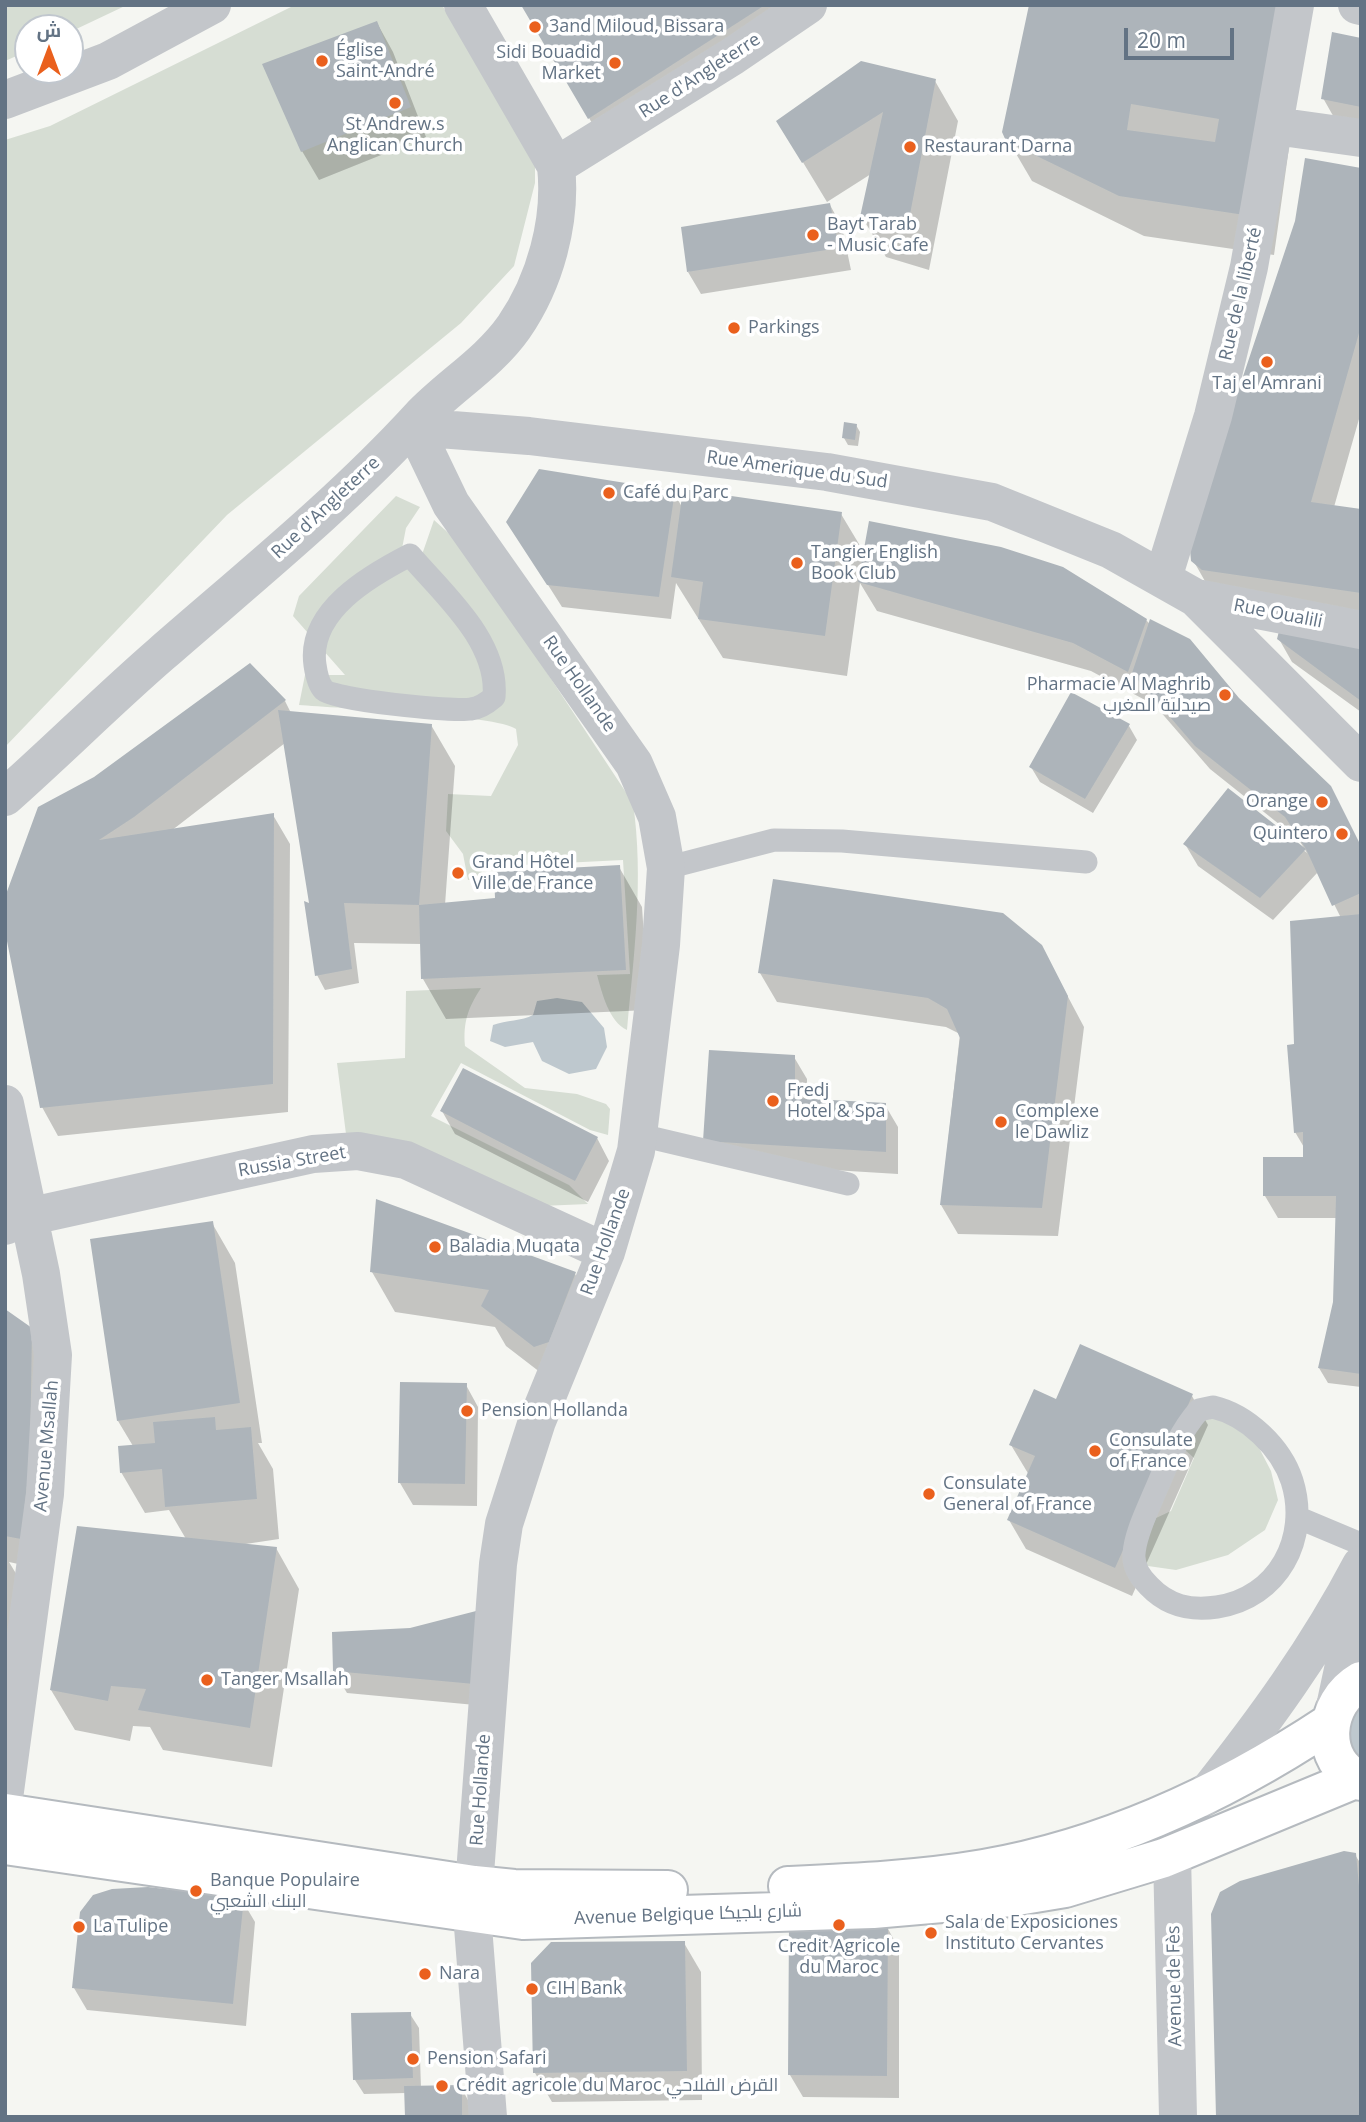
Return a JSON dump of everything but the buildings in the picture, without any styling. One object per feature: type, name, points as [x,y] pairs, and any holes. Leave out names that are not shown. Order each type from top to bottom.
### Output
[{"type":"main road","name":"Avenue Belgique شارع بلجيكا","points":[[5,1845],[473,1900],[514,1889],[726,1889],[931,1877],[986,1868],[1054,1852],[1104,1837],[1204,1797],[1277,1758],[1342,1704]]},
{"type":"main road","points":[[1342,1704],[1330,1739],[1334,1755],[1358,1780]]},
{"type":"main road","name":"Avenue Belgique شارع بلجيكا","points":[[5,1813],[473,1900],[523,1920],[873,1909],[1011,1897],[1065,1888],[1172,1855],[1358,1780]]},
{"type":"main road","points":[[1172,1855],[1204,1797]]},
{"type":"street","points":[[5,100],[108,61],[212,5]]},
{"type":"street","name":"Rue d'Angleterre","points":[[5,797],[490,356],[529,303],[545,259],[557,207],[556,166],[463,5]]},
{"type":"street","name":"Rue d'Angleterre","points":[[556,166],[733,56],[808,5]]},
{"type":"street","name":"Rue de la liberté","points":[[1163,578],[1213,416],[1250,267],[1295,5]]},
{"type":"street","points":[[1276,126],[1361,138]]},
{"type":"street","name":"Rue Amerique du Sud","points":[[414,427],[529,436],[813,470],[937,490],[992,502],[1111,550],[1196,598]]},
{"type":"street","name":"Rue Hollande","points":[[414,427],[451,503],[634,764],[657,817],[666,868],[640,1135],[606,1252],[552,1381],[504,1524],[498,1564],[473,1900],[488,2117]]},
{"type":"street","points":[[1196,598],[1361,763]]},
{"type":"street","name":"Rue Oualili","points":[[1196,598],[1361,630]]},
{"type":"street","name":"Avenue Msallah","points":[[5,1104],[16,1221],[48,1315],[53,1355],[44,1494],[5,1791]]},
{"type":"street","name":"Russia Street","points":[[16,1221],[313,1154],[358,1151],[380,1153],[431,1170],[606,1252]]},
{"type":"street","points":[[1204,1797],[1283,1696],[1361,1565]]},
{"type":"street","points":[[1342,1704],[1361,1588]]},
{"type":"street","name":"Avenue de Fès","points":[[1172,1855],[1178,2117]]},
{"type":"lane","points":[[410,555],[479,638],[494,673],[494,697],[486,704],[457,710],[370,701],[335,695],[324,690],[319,680],[314,654],[326,620],[346,596],[372,574],[410,555]]},
{"type":"lane","points":[[666,868],[774,840],[842,841],[1086,862]]},
{"type":"lane","points":[[640,1135],[848,1184]]},
{"type":"lane","points":[[1213,1407],[1227,1410],[1261,1434],[1291,1478],[1299,1518],[1286,1562],[1276,1576],[1244,1601],[1209,1608],[1184,1608],[1157,1594],[1141,1578],[1135,1565],[1136,1544],[1151,1501],[1176,1444],[1199,1410],[1213,1407]]},
{"type":"lane","points":[[1299,1518],[1361,1544]]},
{"type":"shaded area","points":[[5,5],[127,5],[84,25],[84,14],[14,14],[14,57],[5,61]]},
{"type":"shaded area","points":[[295,5],[442,5],[535,160],[535,183],[514,266],[461,323],[227,515],[5,747],[5,140],[50,126]]},
{"type":"shaded area","points":[[396,496],[420,507],[406,528],[399,564],[417,569],[434,520],[464,547],[633,803],[638,888],[627,1030],[615,1021],[611,1014],[597,975],[630,974],[623,860],[482,867],[481,880],[468,880],[463,854],[446,831],[448,794],[491,796],[518,745],[516,729],[503,724],[449,716],[299,705],[305,675],[345,675],[293,616],[299,596]]},
{"type":"shaded area","points":[[481,988],[467,1015],[465,1046],[525,1088],[577,1094],[606,1104],[610,1109],[608,1135],[590,1130],[461,1063],[431,1116],[569,1185],[588,1204],[541,1206],[347,1142],[337,1063],[405,1058],[406,991]]},
{"type":"shaded area","points":[[557,998],[582,1002],[604,1028],[607,1047],[596,1069],[569,1074],[542,1061],[533,1042],[505,1047],[490,1041],[493,1025],[529,1017],[533,1015],[537,1001]]},
{"type":"shaded area","points":[[1220,1418],[1256,1442],[1271,1471],[1278,1500],[1265,1530],[1228,1555],[1176,1570],[1148,1566],[1140,1556],[1156,1518],[1171,1511],[1194,1458],[1185,1450],[1201,1420]]},
{"type":"shaded area","points":[[1361,1697],[1361,1762],[1353,1755],[1346,1718]]},
{"type":"place","name":"3and Miloud, Bissara","points":[[535,27]]},
{"type":"place","name":"Église Saint-André","points":[[322,61]]},
{"type":"place","name":"Sidi Bouadid Market","points":[[615,63]]},
{"type":"place","name":"St Andrew.s Anglican Church","points":[[395,103]]},
{"type":"place","name":"Restaurant Darna","points":[[910,147]]},
{"type":"place","name":"Bayt Tarab - Music Cafe","points":[[813,235]]},
{"type":"place","name":"Parkings","points":[[734,328]]},
{"type":"place","name":"Taj el Amrani","points":[[1267,362]]},
{"type":"place","name":"Café du Parc","points":[[609,493]]},
{"type":"place","name":"Tangier English Book Club","points":[[797,563]]},
{"type":"place","name":"Pharmacie Al Maghrib صيدلية المغرب","points":[[1225,695]]},
{"type":"place","name":"Orange","points":[[1322,802]]},
{"type":"place","name":"Quintero","points":[[1342,834]]},
{"type":"place","name":"Grand Hôtel Ville de France","points":[[458,873]]},
{"type":"place","name":"Fredj Hotel & Spa","points":[[773,1101]]},
{"type":"place","name":"Complexe le Dawliz","points":[[1001,1122]]},
{"type":"place","name":"Baladia Muqata","points":[[435,1247]]},
{"type":"place","name":"Pension Hollanda","points":[[467,1411]]},
{"type":"place","name":"Consulate of France","points":[[1095,1451]]},
{"type":"place","name":"Consulate General of France","points":[[929,1494]]},
{"type":"place","name":"Tanger Msallah","points":[[207,1680]]},
{"type":"place","name":"Banque Populaire البنك الشعبي","points":[[196,1891]]},
{"type":"place","name":"Credit Agricole du Maroc","points":[[839,1925]]},
{"type":"place","name":"La Tulipe","points":[[79,1927]]},
{"type":"place","name":"Sala de Exposiciones Instituto Cervantes","points":[[931,1933]]},
{"type":"place","name":"Nara","points":[[425,1974]]},
{"type":"place","name":"CIH Bank","points":[[532,1989]]},
{"type":"place","name":"Pension Safari","points":[[413,2059]]},
{"type":"place","name":"Crédit agricole du Maroc القرض الفلاحي","points":[[442,2086]]}]
